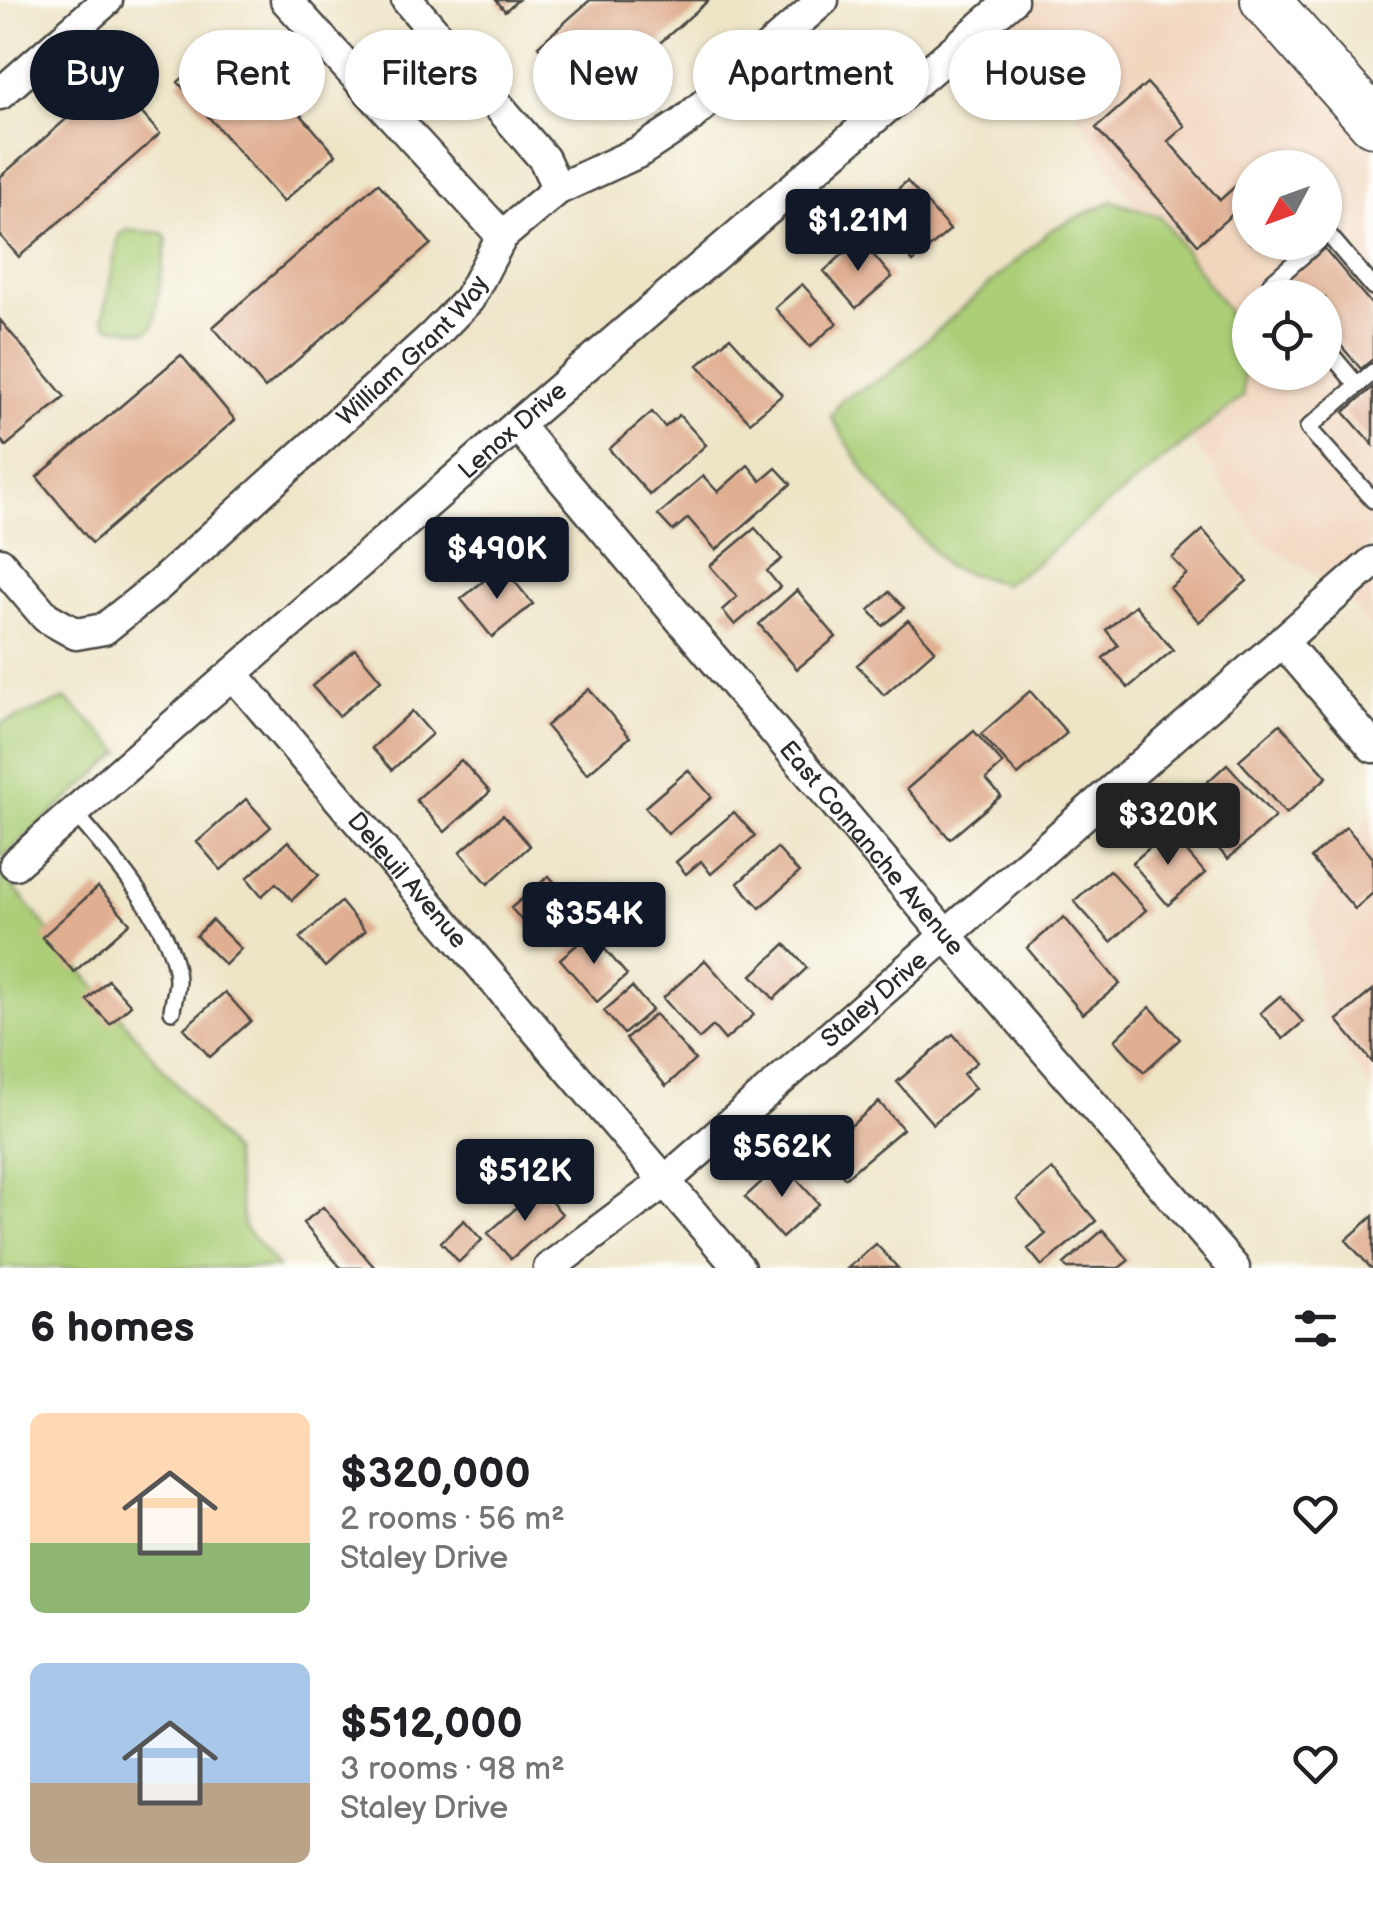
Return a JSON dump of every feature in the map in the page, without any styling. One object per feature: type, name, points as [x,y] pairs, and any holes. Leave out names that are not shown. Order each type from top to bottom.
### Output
[{"type":"main road","points":[[1265,0],[1371,120]]},
{"type":"street","points":[[0,94],[107,0]]},
{"type":"street","points":[[286,0],[502,236]]},
{"type":"street","points":[[407,0],[544,158],[558,189]]},
{"type":"street","name":"William Grant Way","points":[[0,563],[46,617],[76,634],[104,629],[159,585],[434,336],[469,299],[502,236],[558,189],[639,152],[683,123],[823,0]]},
{"type":"street","name":"Lenox Drive","points":[[15,864],[1012,0]]},
{"type":"street","name":"East Comanche Avenue","points":[[517,425],[946,935],[1234,1268]]},
{"type":"street","name":"Staley Drive","points":[[549,1268],[664,1182],[1373,562]]},
{"type":"street","points":[[1282,641],[1373,746]]},
{"type":"street","name":"Deleuil Avenue","points":[[233,674],[739,1268]]},
{"type":"lane","points":[[1342,250],[1373,287]]},
{"type":"lane","points":[[1274,280],[1297,260]]},
{"type":"lane","points":[[1342,367],[1358,385]]},
{"type":"lane","points":[[1373,372],[1308,428],[1373,500]]},
{"type":"lane","points":[[74,812],[112,855],[166,936],[177,978],[172,1011]]},
{"type":"shaded area","points":[[1034,0],[1244,0],[1373,146],[1373,543],[1327,583],[1262,541],[1191,439],[1244,396],[1241,390],[1342,390],[1342,280],[1232,280],[1232,370],[1161,217],[1135,208],[1082,120],[1121,120],[1121,30],[1020,30],[1012,19]]},
{"type":"shaded area","points":[[1373,580],[1373,632],[1349,601]]},
{"type":"shaded area","points":[[1373,809],[1373,1092],[1324,1019],[1308,915]]},
{"type":"green space","points":[[1112,201],[1161,217],[1227,310],[1232,325],[1232,390],[1244,390],[1244,396],[1032,567],[1004,584],[947,567],[872,482],[831,417],[841,400],[887,375],[1052,229]]},
{"type":"green space","points":[[126,230],[163,233],[167,240],[153,327],[146,332],[108,326],[103,318],[119,235]]},
{"type":"green space","points":[[66,699],[122,752],[0,859],[0,724]]},
{"type":"green space","points":[[0,871],[232,1152],[244,1227],[279,1268],[0,1268]]},
{"type":"building","points":[[496,0],[518,0],[505,11]]},
{"type":"building","points":[[590,0],[709,0],[673,32],[556,30]]},
{"type":"building","points":[[1147,83],[1185,126],[1168,141],[1220,200],[1232,189],[1232,215],[1198,244],[1096,128],[1105,120],[1121,120],[1121,106]]},
{"type":"building","points":[[65,120],[148,120],[160,134],[19,257],[0,235],[0,177]]},
{"type":"building","points":[[211,120],[305,120],[336,155],[283,202]]},
{"type":"building","points":[[907,181],[950,230],[913,262],[871,213]]},
{"type":"building","points":[[378,183],[431,244],[265,388],[213,327]]},
{"type":"building","points":[[860,239],[892,277],[856,308],[824,271]]},
{"type":"building","points":[[1310,260],[1334,260],[1373,306],[1373,359],[1361,369],[1342,347],[1342,280],[1287,280]]},
{"type":"building","points":[[802,284],[837,323],[810,347],[775,308]]},
{"type":"building","points":[[0,320],[65,397],[6,446],[0,439]]},
{"type":"building","points":[[730,337],[782,395],[750,422],[698,365]]},
{"type":"building","points":[[181,355],[235,420],[92,543],[37,477]]},
{"type":"building","points":[[1373,387],[1373,445],[1344,412]]},
{"type":"building","points":[[652,412],[665,427],[679,415],[706,445],[650,495],[609,449]]},
{"type":"building","points":[[748,465],[761,481],[776,468],[791,484],[716,550],[688,518],[673,531],[658,515],[703,476],[718,492]]},
{"type":"building","points":[[755,528],[782,559],[767,571],[780,587],[735,625],[722,610],[737,597],[710,566]]},
{"type":"building","points":[[1203,530],[1247,581],[1199,622],[1170,588],[1187,574],[1172,558]]},
{"type":"building","points":[[502,566],[533,604],[492,637],[461,599]]},
{"type":"building","points":[[797,590],[836,637],[797,669],[759,624]]},
{"type":"building","points":[[889,592],[904,608],[883,626],[869,610]]},
{"type":"building","points":[[1135,605],[1173,650],[1128,688],[1103,658],[1118,645],[1106,630]]},
{"type":"building","points":[[908,620],[935,650],[884,695],[857,665]]},
{"type":"building","points":[[355,649],[381,680],[339,716],[312,686]]},
{"type":"building","points":[[589,689],[630,737],[587,774],[546,726]]},
{"type":"building","points":[[1030,691],[1067,733],[1018,775],[981,734]]},
{"type":"building","points":[[412,711],[432,734],[392,770],[372,748]]},
{"type":"building","points":[[1280,724],[1327,777],[1286,814],[1239,760]]},
{"type":"building","points":[[974,731],[1003,764],[986,779],[1001,796],[950,839],[907,789]]},
{"type":"building","points":[[461,760],[490,792],[445,832],[416,800]]},
{"type":"building","points":[[1227,764],[1275,817],[1228,859],[1180,807]]},
{"type":"building","points":[[688,770],[712,797],[668,834],[645,807]]},
{"type":"building","points":[[246,799],[271,827],[221,870],[197,842]]},
{"type":"building","points":[[734,812],[755,836],[711,874],[701,861],[686,874],[676,862]]},
{"type":"building","points":[[503,815],[530,846],[488,884],[460,852]]},
{"type":"building","points":[[1346,827],[1373,858],[1373,893],[1355,909],[1311,858]]},
{"type":"building","points":[[1169,831],[1205,873],[1168,905],[1132,863]]},
{"type":"building","points":[[288,841],[319,875],[292,900],[276,883],[262,896],[247,878]]},
{"type":"building","points":[[777,848],[799,873],[760,908],[738,883]]},
{"type":"building","points":[[1109,870],[1146,910],[1111,942],[1074,901]]},
{"type":"building","points":[[549,876],[576,907],[539,940],[511,908]]},
{"type":"building","points":[[98,887],[130,923],[74,972],[42,937]]},
{"type":"building","points":[[341,902],[365,931],[325,967],[300,938]]},
{"type":"building","points":[[1064,917],[1120,984],[1083,1014],[1027,948]]},
{"type":"building","points":[[212,920],[241,949],[225,965],[196,936]]},
{"type":"building","points":[[591,933],[627,975],[597,1002],[560,959]]},
{"type":"building","points":[[785,944],[807,968],[774,999],[752,975]]},
{"type":"building","points":[[705,960],[754,1015],[725,1040],[713,1026],[699,1039],[663,998]]},
{"type":"building","points":[[108,980],[131,1005],[110,1024],[87,1000]]},
{"type":"building","points":[[632,987],[652,1010],[624,1034],[604,1011]]},
{"type":"building","points":[[1373,990],[1373,1063],[1337,1020]]},
{"type":"building","points":[[225,992],[251,1021],[210,1057],[184,1028]]},
{"type":"building","points":[[1280,996],[1303,1022],[1283,1039],[1260,1013]]},
{"type":"building","points":[[1150,1007],[1180,1039],[1144,1072],[1115,1040]]},
{"type":"building","points":[[655,1014],[695,1060],[666,1086],[626,1039]]},
{"type":"building","points":[[953,1034],[977,1062],[963,1074],[975,1088],[933,1124],[897,1082]]},
{"type":"building","points":[[879,1102],[903,1129],[845,1178],[822,1150]]},
{"type":"building","points":[[782,1163],[819,1204],[782,1238],[745,1197]]},
{"type":"building","points":[[1052,1169],[1096,1221],[1042,1266],[1028,1249],[1046,1234],[1017,1199]]},
{"type":"building","points":[[539,1188],[562,1214],[511,1259],[488,1233]]},
{"type":"building","points":[[323,1207],[375,1268],[341,1268],[303,1223]]},
{"type":"building","points":[[1373,1216],[1373,1268],[1371,1268],[1346,1240]]},
{"type":"building","points":[[464,1220],[482,1240],[459,1262],[441,1242]]},
{"type":"building","points":[[1103,1230],[1129,1260],[1119,1268],[1067,1268],[1064,1264]]},
{"type":"building","points":[[876,1244],[898,1268],[848,1268]]}]
